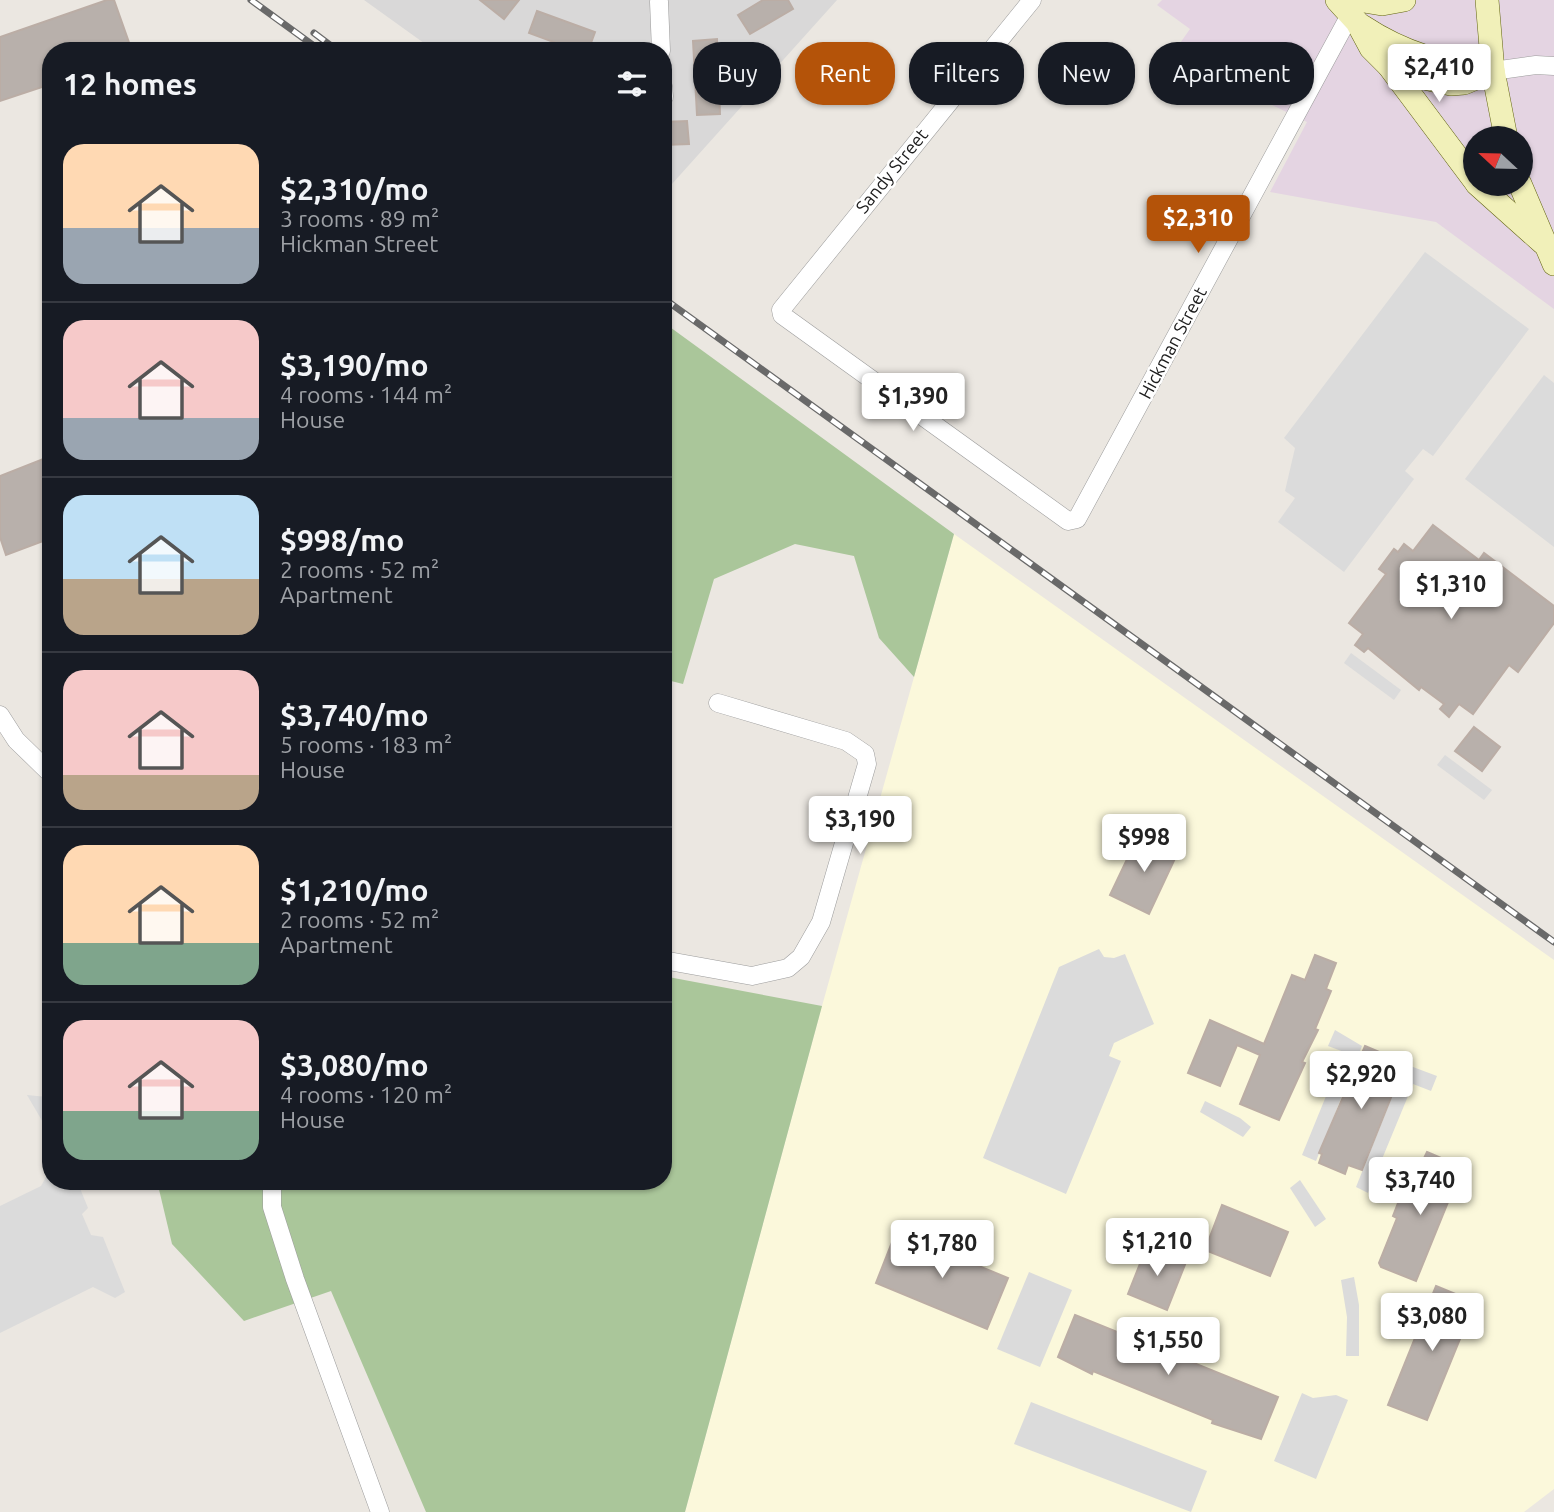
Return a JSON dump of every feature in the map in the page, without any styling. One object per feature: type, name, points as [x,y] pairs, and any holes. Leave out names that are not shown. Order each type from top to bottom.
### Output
[{"type":"main road","points":[[1350,9],[1404,0]]},
{"type":"main road","points":[[1487,0],[1493,71],[1504,126]]},
{"type":"main road","points":[[1350,9],[1371,48],[1387,64],[1463,166]]},
{"type":"main road","points":[[1350,9],[1400,49],[1433,61],[1493,71]]},
{"type":"main road","points":[[1387,64],[1411,75],[1448,84],[1464,83],[1493,71]]},
{"type":"main road","points":[[1491,196],[1543,243]]},
{"type":"main road","points":[[1525,196],[1554,264]]},
{"type":"street","name":"Sandy Street","points":[[1032,0],[781,310],[782,315],[1040,501],[1073,521]]},
{"type":"street","points":[[655,1],[660,42]]},
{"type":"street","name":"Hickman Street","points":[[1073,521],[1083,508],[1350,9]]},
{"type":"street","points":[[1493,71],[1536,65],[1554,66]]},
{"type":"street","points":[[672,962],[752,976],[780,971],[801,957],[821,922],[867,764],[865,754],[846,741],[718,703]]},
{"type":"street","points":[[0,715],[16,740],[42,765]]},
{"type":"street","points":[[272,1190],[272,1208],[295,1279],[380,1512]]},
{"type":"shaded area","points":[[364,0],[837,0],[799,42],[795,42],[795,47],[781,62],[781,42],[693,42],[693,105],[743,105],[672,184],[672,42],[422,42]]},
{"type":"shaded area","points":[[1162,0],[1554,0],[1554,309],[1436,222],[1270,192],[1307,122],[1272,105],[1314,105],[1314,42],[1181,42],[1190,29],[1157,5]]},
{"type":"shaded area","points":[[1425,252],[1529,329],[1433,456],[1423,449],[1405,471],[1414,479],[1344,572],[1278,522],[1295,498],[1285,491],[1295,448],[1284,438]]},
{"type":"shaded area","points":[[1544,375],[1554,383],[1554,547],[1465,479]]},
{"type":"shaded area","points":[[954,534],[1554,960],[1554,1489],[1524,1512],[685,1512]]},
{"type":"shaded area","points":[[1351,653],[1401,690],[1394,700],[1344,663]]},
{"type":"shaded area","points":[[1445,755],[1492,790],[1484,800],[1437,765]]},
{"type":"shaded area","points":[[1099,949],[1104,957],[1114,958],[1125,954],[1154,1024],[1114,1043],[1109,1056],[1121,1061],[1066,1194],[983,1158],[1059,967]]},
{"type":"shaded area","points":[[1335,1030],[1362,1046],[1316,1161],[1302,1155],[1344,1052],[1328,1046]]},
{"type":"shaded area","points":[[1405,1064],[1437,1076],[1431,1091],[1413,1084],[1368,1193],[1356,1187]]},
{"type":"shaded area","points":[[27,1095],[42,1096],[42,1121]]},
{"type":"shaded area","points":[[1205,1101],[1240,1118],[1251,1127],[1243,1137],[1200,1112]]},
{"type":"shaded area","points":[[1300,1180],[1326,1219],[1315,1227],[1290,1188]]},
{"type":"shaded area","points":[[41,1186],[42,1190],[81,1190],[88,1208],[82,1214],[91,1235],[103,1237],[125,1292],[115,1298],[93,1287],[0,1333],[0,1206]]},
{"type":"shaded area","points":[[1029,1272],[1072,1290],[1040,1367],[997,1349]]},
{"type":"shaded area","points":[[1354,1277],[1359,1305],[1359,1356],[1346,1356],[1347,1317],[1341,1280]]},
{"type":"shaded area","points":[[1302,1393],[1313,1398],[1336,1395],[1348,1400],[1316,1479],[1274,1461]]},
{"type":"shaded area","points":[[1031,1402],[1207,1471],[1191,1512],[1014,1444]]},
{"type":"green space","points":[[672,329],[954,534],[914,677],[879,638],[854,556],[795,544],[714,579],[683,684],[672,681]]},
{"type":"green space","points":[[672,978],[822,1006],[685,1512],[426,1512],[331,1291],[244,1321],[172,1244],[159,1190],[672,1190]]},
{"type":"building","points":[[107,0],[114,0],[129,42],[42,42],[42,87],[0,101],[0,37]]},
{"type":"building","points":[[480,0],[519,0],[504,19]]},
{"type":"building","points":[[763,0],[788,0],[793,9],[750,34],[738,15]]},
{"type":"building","points":[[537,11],[595,32],[591,42],[554,42],[529,33]]},
{"type":"building","points":[[717,39],[717,42],[693,42]]},
{"type":"building","points":[[696,105],[720,105],[720,114],[697,115]]},
{"type":"building","points":[[687,121],[689,144],[672,145],[672,122]]},
{"type":"building","points":[[42,460],[42,541],[6,555],[0,537],[0,476]]},
{"type":"building","points":[[1433,525],[1479,560],[1484,553],[1554,606],[1554,623],[1518,672],[1509,665],[1473,714],[1459,704],[1449,717],[1440,709],[1444,704],[1421,687],[1419,690],[1368,648],[1364,652],[1355,645],[1363,634],[1349,623],[1386,574],[1379,569],[1394,549],[1398,552],[1404,544],[1413,551]]},
{"type":"building","points":[[1474,727],[1500,747],[1482,771],[1455,751]]},
{"type":"building","points":[[1139,834],[1178,852],[1149,914],[1110,895]]},
{"type":"building","points":[[1315,955],[1336,963],[1326,989],[1331,991],[1315,1029],[1318,1030],[1302,1062],[1305,1063],[1279,1120],[1240,1104],[1260,1055],[1237,1045],[1220,1086],[1188,1073],[1210,1020],[1264,1044],[1292,975],[1305,980]]},
{"type":"building","points":[[1365,1046],[1403,1062],[1404,1065],[1362,1170],[1348,1165],[1345,1174],[1319,1163],[1322,1154],[1319,1153]]},
{"type":"building","points":[[1427,1152],[1460,1166],[1459,1175],[1416,1281],[1381,1267],[1379,1263],[1397,1218],[1393,1216],[1400,1198],[1404,1199]]},
{"type":"building","points":[[1222,1205],[1288,1232],[1270,1276],[1205,1250]]},
{"type":"building","points":[[896,1232],[1008,1278],[987,1329],[876,1283]]},
{"type":"building","points":[[1147,1246],[1186,1262],[1167,1310],[1128,1294]]},
{"type":"building","points":[[1436,1286],[1475,1302],[1427,1420],[1388,1405]]},
{"type":"building","points":[[1075,1315],[1278,1397],[1261,1439],[1212,1423],[1213,1420],[1093,1371],[1092,1374],[1058,1357]]},
{"type":"railway","points":[[251,0],[309,42]]},
{"type":"railway","points":[[314,33],[326,42]]},
{"type":"railway","points":[[672,305],[1554,942]]}]
